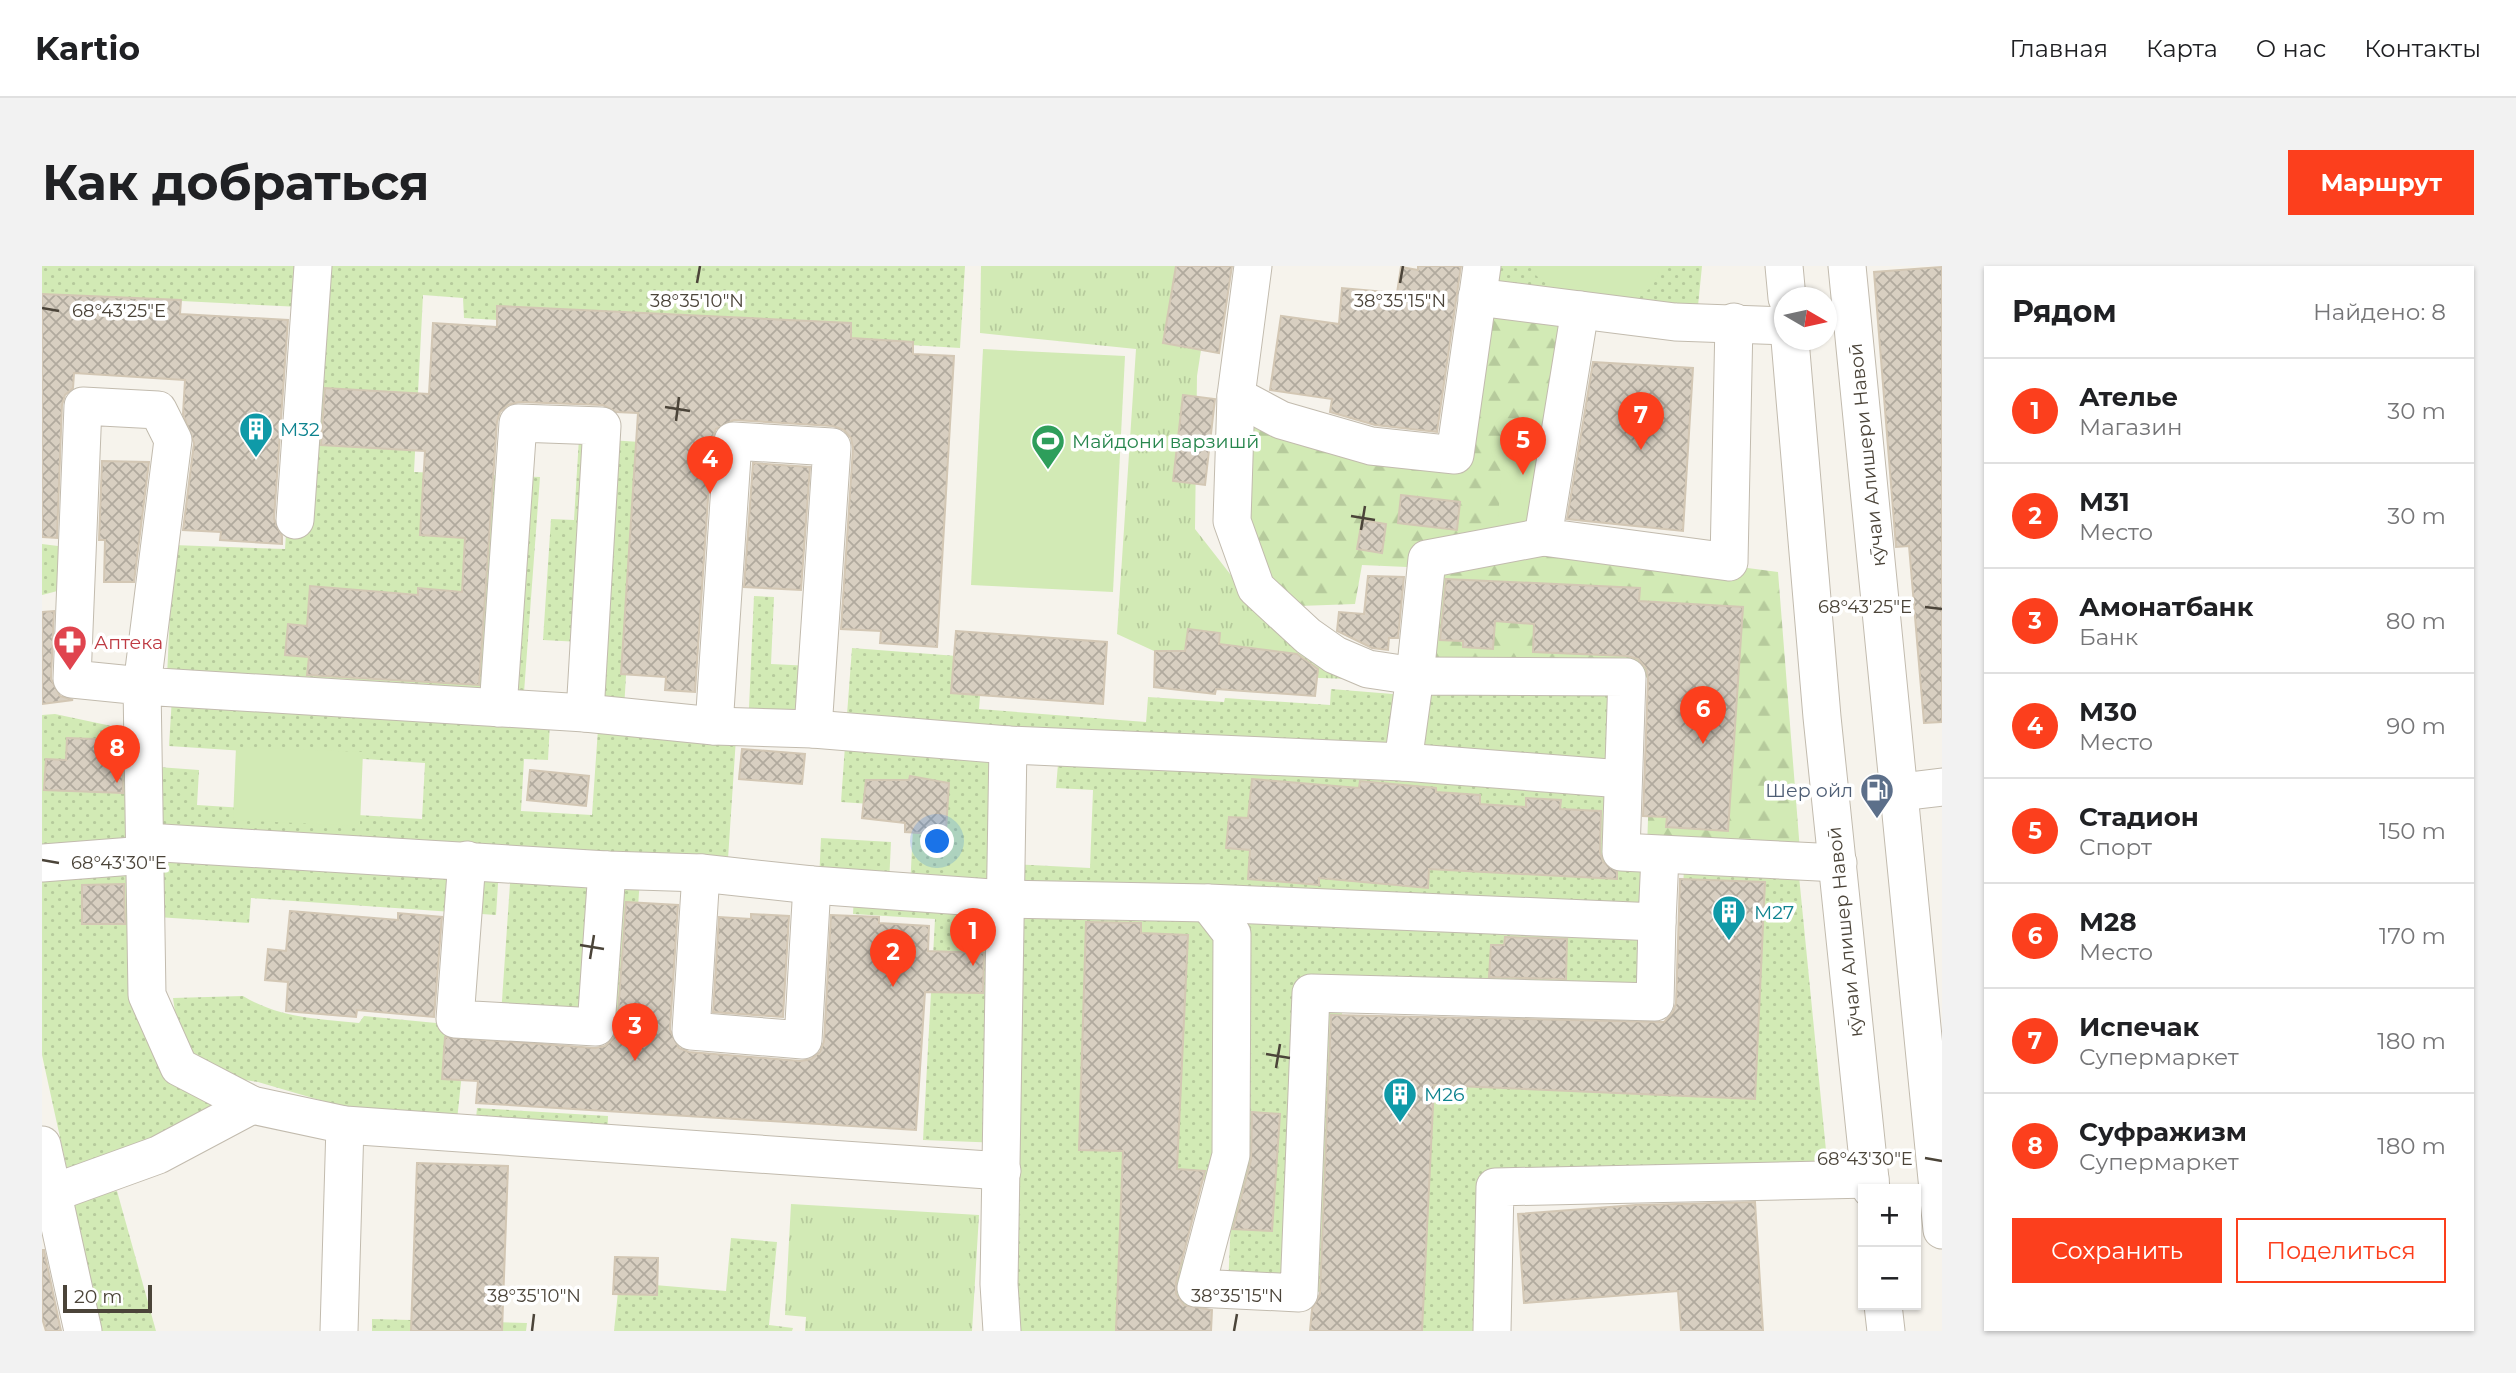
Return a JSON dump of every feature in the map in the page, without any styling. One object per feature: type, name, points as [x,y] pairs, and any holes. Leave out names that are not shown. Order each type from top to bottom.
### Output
[{"type":"street","points":[[295,520],[313,266]]},
{"type":"street","points":[[1253,266],[1236,396],[1232,521],[1256,588],[1308,636],[1335,655],[1368,669],[1415,676],[1627,677],[1621,852],[1838,863]]},
{"type":"street","points":[[1784,266],[1786,287]]},
{"type":"street","name":"кӯчаи Алишери Навоӣ","points":[[1847,266],[1901,792],[1942,1230]]},
{"type":"street","points":[[1236,396],[1280,420],[1371,446],[1455,455],[1479,281],[1580,310],[1675,322],[1774,325]]},
{"type":"street","points":[[1542,537],[1580,310]]},
{"type":"street","points":[[1403,762],[1427,559],[1542,537],[1729,562],[1734,322]]},
{"type":"street","name":"кӯчаи Алишер Навоӣ","points":[[1791,350],[1822,717],[1870,1184]]},
{"type":"street","points":[[1002,1171],[345,1125],[252,1105],[179,1068],[147,995],[142,686],[173,440],[158,410],[83,406],[72,679],[142,686],[585,713],[714,726],[813,729],[1008,745],[1403,762],[1622,779]]},
{"type":"street","points":[[498,708],[518,424],[603,426],[585,713]]},
{"type":"street","points":[[714,726],[733,441],[832,447],[813,729]]},
{"type":"street","points":[[1002,1331],[999,1284],[1008,745]]},
{"type":"street","points":[[1901,792],[1942,787]]},
{"type":"street","points":[[42,863],[146,848],[467,860],[607,870],[701,873],[812,885],[1005,899],[1208,903],[1657,922]]},
{"type":"street","points":[[1208,903],[1232,934],[1231,1155],[1196,1289],[1299,1293],[1311,993],[1655,1002],[1660,856]]},
{"type":"street","points":[[467,860],[455,1019],[596,1027],[607,870]]},
{"type":"street","points":[[701,873],[691,1031],[803,1040],[812,885]]},
{"type":"street","points":[[53,1193],[158,1155],[252,1105]]},
{"type":"street","points":[[339,1331],[345,1125]]},
{"type":"street","points":[[42,1145],[83,1331]]},
{"type":"street","points":[[1492,1331],[1495,1187],[1858,1184]]},
{"type":"street","points":[[1884,1310],[1886,1331]]},
{"type":"green space","points":[[42,266],[965,266],[960,348],[464,318],[463,298],[423,295],[414,472],[540,477],[523,706],[167,677],[173,545],[285,549],[301,307],[42,294]]},
{"type":"green space","points":[[981,266],[1214,266],[1197,376],[1195,529],[1248,597],[1349,679],[1204,674],[1117,634],[1136,349],[980,333]]},
{"type":"green space","points":[[1491,266],[1702,266],[1698,306],[1489,292]]},
{"type":"green space","points":[[1533,266],[1660,266],[1656,280],[1638,297],[1625,301],[1597,302],[1559,292],[1532,272]]},
{"type":"green space","points":[[1482,305],[1564,319],[1533,528],[1420,554],[1407,567],[1362,565],[1355,604],[1299,606],[1269,581],[1239,517],[1249,419],[1459,460]]},
{"type":"green space","name":"Майдони варзишӣ","points":[[983,349],[1125,356],[1113,592],[971,585]]},
{"type":"green space","points":[[1506,430],[1546,434],[1535,542],[1496,538]]},
{"type":"green space","points":[[579,438],[640,442],[624,709],[595,707],[599,643],[543,640],[551,519],[574,520]]},
{"type":"green space","points":[[1543,541],[1778,572],[1800,851],[1647,848],[1653,678],[1420,657],[1432,563]]},
{"type":"green space","points":[[42,544],[66,547],[65,589],[42,595]]},
{"type":"green space","points":[[754,596],[774,597],[771,664],[811,666],[808,733],[748,730]]},
{"type":"green space","points":[[852,648],[983,658],[979,709],[1146,722],[1148,697],[1224,702],[1225,698],[1330,705],[1331,689],[1405,695],[1399,770],[846,728]]},
{"type":"green space","points":[[1424,671],[1645,685],[1637,789],[1416,767]]},
{"type":"green space","points":[[172,697],[550,722],[548,760],[524,759],[521,811],[592,815],[598,729],[736,738],[727,874],[153,835],[158,767],[199,770],[197,805],[422,819],[425,763],[169,746]]},
{"type":"green space","points":[[55,714],[135,731],[174,1077],[214,1108],[153,1146],[68,1174],[42,1055],[42,715]]},
{"type":"green space","points":[[845,746],[1006,754],[998,893],[910,889],[914,807],[841,802]]},
{"type":"green space","points":[[236,747],[363,752],[360,826],[233,820]]},
{"type":"green space","points":[[1058,764],[1633,793],[1629,861],[1666,863],[1663,924],[1009,890],[1010,864],[1090,868],[1093,790],[1056,788]]},
{"type":"green space","points":[[821,838],[891,842],[889,884],[819,880]]},
{"type":"green space","points":[[162,846],[499,868],[496,915],[251,898],[249,923],[157,917]]},
{"type":"green space","points":[[1684,865],[1798,866],[1829,1181],[1495,1192],[1488,1331],[1386,1331],[1402,1098],[1456,1041],[1678,1041]]},
{"type":"green space","points":[[511,869],[640,878],[630,1024],[501,1015]]},
{"type":"green space","points":[[854,895],[1002,903],[1002,1143],[923,1140],[935,919],[853,914]]},
{"type":"green space","points":[[1012,905],[1228,911],[1213,1178],[1176,1187],[1190,1331],[1018,1331],[1015,1284]]},
{"type":"green space","points":[[1244,913],[1667,931],[1664,1003],[1343,989],[1330,1292],[1228,1288]]},
{"type":"green space","points":[[243,996],[270,1009],[313,1018],[359,1023],[364,1016],[467,1026],[457,1120],[340,1106],[258,1082],[204,1073],[181,1054],[173,998]]},
{"type":"green space","points":[[477,1108],[608,1116],[607,1139],[475,1130]]},
{"type":"green space","points":[[117,1191],[156,1331],[101,1331],[68,1200]]},
{"type":"green space","points":[[791,1204],[979,1215],[972,1331],[805,1331],[806,1317],[785,1315]]},
{"type":"green space","points":[[731,1238],[777,1242],[769,1325],[793,1328],[792,1331],[614,1331],[619,1282],[726,1291]]},
{"type":"green space","points":[[372,1319],[527,1323],[526,1331],[372,1331]]},
{"type":"building","points":[[1176,266],[1232,266],[1219,353],[1163,343]]},
{"type":"building","points":[[1418,266],[1461,266],[1437,432],[1375,425],[1330,412],[1332,399],[1270,390],[1281,316],[1339,324],[1342,288],[1397,293],[1401,267],[1418,270]]},
{"type":"building","points":[[1942,267],[1942,722],[1924,723],[1909,546],[1896,547],[1874,272]]},
{"type":"building","name":"М32","points":[[42,294],[181,300],[180,314],[288,320],[274,519],[282,536],[282,544],[220,540],[221,532],[183,530],[194,443],[183,414],[185,380],[74,373],[73,388],[65,395],[62,405],[57,538],[42,537]]},
{"type":"building","points":[[497,306],[851,323],[851,338],[913,342],[913,354],[954,356],[937,647],[880,643],[881,631],[841,629],[853,448],[851,438],[844,430],[833,426],[734,420],[716,429],[712,440],[695,692],[665,690],[666,677],[621,674],[638,413],[616,412],[603,405],[519,402],[508,405],[500,412],[497,422],[479,685],[307,675],[309,657],[285,655],[288,624],[307,626],[310,586],[418,595],[418,588],[462,592],[465,538],[420,535],[425,451],[321,445],[325,388],[429,394],[433,323],[497,327]]},
{"type":"building","points":[[1593,362],[1693,368],[1683,531],[1567,519]]},
{"type":"building","points":[[1183,395],[1215,399],[1205,485],[1173,481]]},
{"type":"building","points":[[102,461],[149,462],[134,582],[104,582],[105,540],[99,540]]},
{"type":"building","points":[[753,463],[810,467],[801,590],[744,587]]},
{"type":"building","points":[[1401,495],[1460,502],[1457,530],[1398,523]]},
{"type":"building","points":[[1362,520],[1386,524],[1382,553],[1357,549]]},
{"type":"building","points":[[1368,576],[1404,577],[1398,638],[1389,638],[1388,650],[1372,648],[1337,631],[1339,612],[1364,614]]},
{"type":"building","points":[[1446,579],[1640,588],[1639,601],[1743,607],[1728,831],[1666,827],[1667,817],[1643,816],[1648,678],[1646,668],[1638,659],[1627,656],[1533,652],[1534,624],[1495,621],[1493,649],[1463,647],[1463,641],[1440,640]]},
{"type":"building","points":[[54,611],[51,679],[60,696],[73,700],[42,704],[42,612]]},
{"type":"building","points":[[1188,629],[1220,633],[1219,644],[1297,654],[1318,669],[1315,696],[1216,689],[1215,694],[1154,687],[1155,651],[1185,651]]},
{"type":"building","points":[[956,631],[1107,642],[1103,704],[951,693]]},
{"type":"building","points":[[67,738],[122,740],[123,793],[44,790],[46,759],[66,760]]},
{"type":"building","points":[[742,749],[805,754],[802,784],[739,779]]},
{"type":"building","points":[[530,770],[589,776],[586,806],[527,800]]},
{"type":"building","points":[[910,776],[949,783],[946,830],[935,829],[935,834],[905,832],[905,823],[862,818],[866,780],[909,780]]},
{"type":"building","points":[[1252,779],[1359,788],[1360,781],[1436,788],[1436,792],[1480,795],[1480,804],[1526,807],[1526,798],[1561,800],[1560,809],[1601,811],[1600,852],[1603,862],[1617,872],[1617,879],[1429,869],[1428,888],[1319,878],[1319,885],[1248,879],[1250,850],[1226,848],[1229,817],[1248,818]]},
{"type":"building","points":[[1680,879],[1765,882],[1755,1099],[1434,1085],[1422,1331],[1310,1331],[1312,1309],[1320,1294],[1331,1015],[1664,1022],[1673,1012],[1676,1003]]},
{"type":"building","points":[[124,884],[125,924],[82,924],[82,885]]},
{"type":"building","points":[[626,902],[678,905],[670,1030],[679,1048],[689,1052],[801,1061],[811,1059],[820,1052],[824,1041],[831,915],[879,917],[879,923],[929,926],[928,951],[984,953],[983,993],[925,992],[916,1130],[476,1103],[478,1081],[442,1079],[445,1037],[595,1048],[605,1046],[613,1039],[617,1028]]},
{"type":"building","points":[[290,911],[398,920],[398,913],[442,917],[434,1017],[357,1010],[356,1017],[286,1011],[288,982],[265,980],[268,949],[286,951]]},
{"type":"building","points":[[751,914],[789,916],[783,1017],[713,1012],[719,917],[751,919]]},
{"type":"building","points":[[1086,922],[1141,923],[1141,933],[1188,935],[1177,1169],[1205,1171],[1176,1283],[1176,1294],[1184,1305],[1212,1310],[1211,1331],[1116,1331],[1123,1151],[1079,1150]]},
{"type":"building","points":[[1505,937],[1567,939],[1566,979],[1489,977],[1491,945],[1504,945]]},
{"type":"building","points":[[1252,1112],[1280,1114],[1272,1231],[1233,1229],[1251,1160]]},
{"type":"building","points":[[417,1163],[508,1166],[502,1331],[411,1331]]},
{"type":"building","points":[[1755,1202],[1763,1331],[1681,1331],[1678,1291],[1524,1303],[1518,1214],[1636,1205]]},
{"type":"building","points":[[42,1250],[61,1331],[46,1331],[42,1318]]},
{"type":"building","points":[[615,1257],[658,1258],[657,1295],[613,1294]]},
{"type":"place","name":"Испечак","points":[[1641,450]]},
{"type":"place","name":"М32","points":[[256,459]]},
{"type":"place","name":"Майдони варзишӣ","points":[[1048,471]]},
{"type":"place","name":"Стадион","points":[[1523,475]]},
{"type":"place","name":"М30","points":[[710,494]]},
{"type":"place","name":"Аптека","points":[[70,672]]},
{"type":"place","name":"М28","points":[[1703,744]]},
{"type":"place","name":"Суфражизм","points":[[117,783]]},
{"type":"place","name":"Шер ойл","points":[[1877,820]]},
{"type":"place","name":"М27","points":[[1729,942]]},
{"type":"place","name":"Ателье","points":[[973,966]]},
{"type":"place","name":"М31","points":[[893,987]]},
{"type":"place","name":"Амонатбанк","points":[[635,1061]]},
{"type":"place","name":"М26","points":[[1400,1124]]}]
